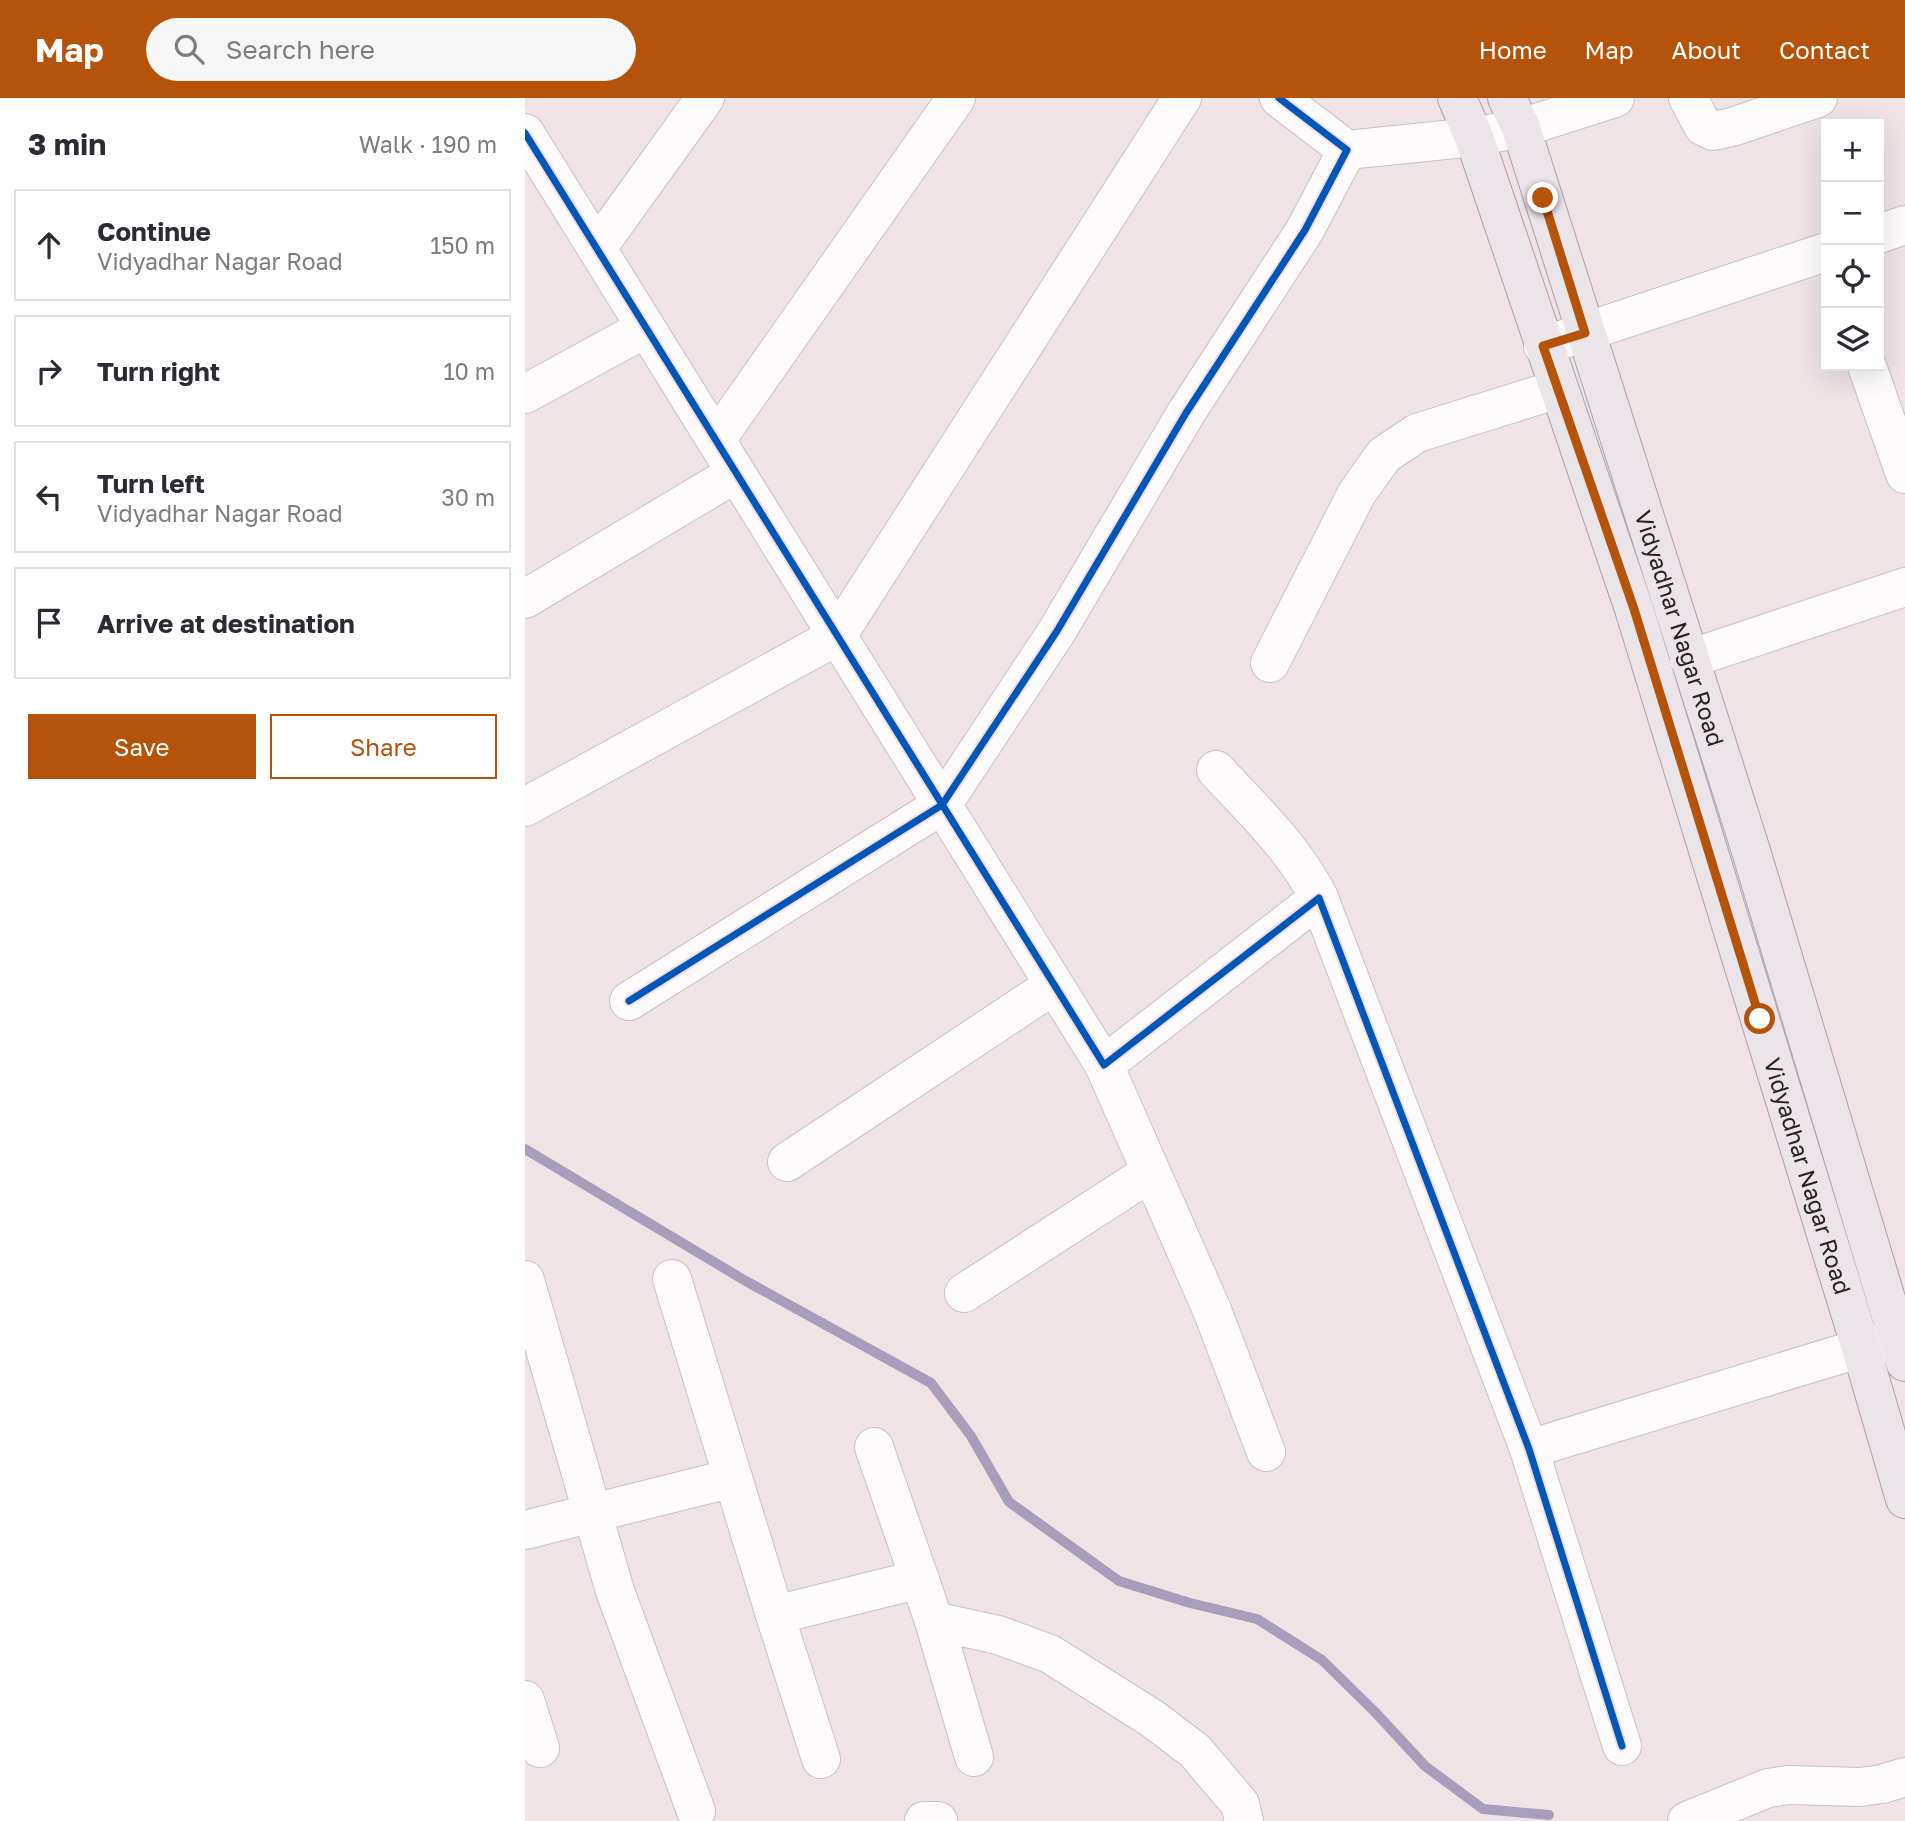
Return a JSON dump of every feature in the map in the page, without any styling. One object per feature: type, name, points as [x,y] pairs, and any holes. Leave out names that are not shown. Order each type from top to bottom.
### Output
[{"type":"main road","name":"Vidyadhar Nagar Road","points":[[1457,98],[1473,137],[1634,609],[1905,1499]]},
{"type":"main road","name":"Vidyadhar Nagar Road","points":[[1514,113],[1751,851],[1903,1347]]},
{"type":"street","points":[[597,248],[705,98]]},
{"type":"street","points":[[716,440],[956,98]]},
{"type":"street","points":[[525,807],[837,636],[1182,98]]},
{"type":"street","points":[[1279,98],[1347,150],[1473,137],[1514,113],[1615,98]]},
{"type":"street","points":[[1688,98],[1703,126],[1713,131],[1818,98]]},
{"type":"street","points":[[529,149],[597,248],[1104,1065],[1212,1310],[1266,1452]]},
{"type":"street","points":[[629,1001],[942,805],[1057,631],[1186,413],[1305,230],[1347,150]]},
{"type":"street","points":[[1884,232],[1905,225]]},
{"type":"street","points":[[1543,346],[1821,254]]},
{"type":"street","points":[[525,394],[646,328]]},
{"type":"street","points":[[1869,371],[1905,474]]},
{"type":"street","points":[[1270,663],[1357,493],[1384,455],[1417,433],[1558,389]]},
{"type":"street","points":[[525,599],[736,473]]},
{"type":"street","points":[[1689,659],[1905,587]]},
{"type":"street","points":[[1216,770],[1306,871],[1319,898],[1529,1449],[1622,1746]]},
{"type":"street","points":[[1104,1065],[1319,898]]},
{"type":"street","points":[[787,1162],[1054,985]]},
{"type":"street","points":[[964,1293],[1151,1172]]},
{"type":"street","points":[[672,1279],[821,1759]]},
{"type":"street","points":[[525,1280],[615,1591],[696,1811]]},
{"type":"street","points":[[1529,1449],[1861,1348],[1903,1347]]},
{"type":"street","points":[[874,1447],[934,1621],[974,1756]]},
{"type":"street","points":[[525,1530],[733,1478]]},
{"type":"street","points":[[775,1615],[920,1580]]},
{"type":"street","points":[[934,1621],[998,1635],[1050,1654],[1142,1712],[1195,1751],[1240,1804],[1244,1821]]},
{"type":"street","points":[[525,1700],[540,1748]]},
{"type":"street","points":[[1702,1818],[1768,1788],[1788,1785],[1860,1787],[1905,1777]]},
{"type":"street","points":[[924,1821],[938,1821]]},
{"type":"waterway","points":[[525,1149],[744,1280],[931,1383],[971,1436],[1009,1502],[1119,1581],[1190,1603],[1257,1619],[1322,1660],[1425,1766],[1483,1809],[1549,1815]]},
{"type":"cycle path","points":[[629,1001],[942,805],[1057,631],[1186,413],[1305,230],[1347,150],[1279,98]]},
{"type":"cycle path","points":[[525,133],[1104,1065],[1319,898],[1529,1449],[1622,1746]]},
{"type":"route","points":[[1543,198],[1585,333],[1543,346],[1634,609],[1760,1019]]}]
